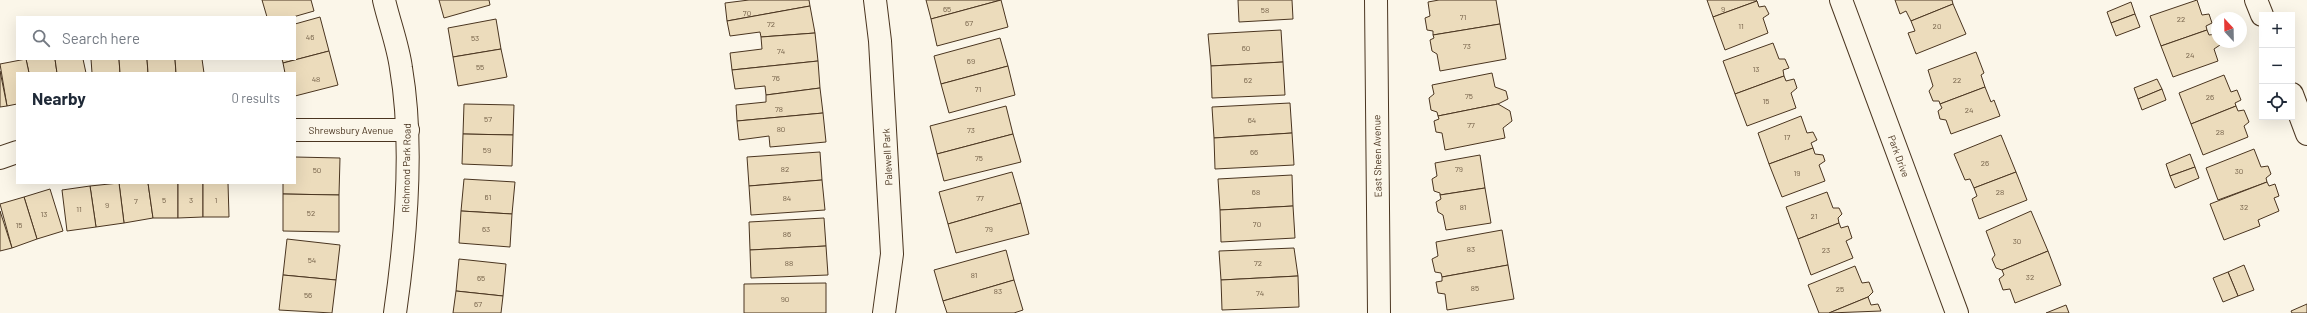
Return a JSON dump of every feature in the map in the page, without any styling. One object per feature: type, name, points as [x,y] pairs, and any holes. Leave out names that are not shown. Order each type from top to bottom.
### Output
[{"type":"street","name":"Richmond Park Road","points":[[384,0],[401,67],[408,130],[404,252],[395,313]]},
{"type":"street","name":"Palewell Park","points":[[875,0],[880,41],[892,254],[884,313]]},
{"type":"street","name":"East Sheen Avenue","points":[[1376,0],[1379,313]]},
{"type":"street","name":"Park Drive","points":[[1841,0],[1957,313]]},
{"type":"street","points":[[2256,0],[2261,12]]},
{"type":"street","points":[[2295,102],[2307,134]]},
{"type":"street","name":"Shrewsbury Avenue","points":[[296,130],[408,130]]},
{"type":"street","points":[[0,158],[16,152]]},
{"type":"building","points":[[262,0],[311,0],[314,11],[296,16],[267,16]]},
{"type":"building","points":[[439,0],[489,0],[490,5],[444,18]]},
{"type":"building","points":[[749,0],[809,0],[810,6],[727,21],[725,3]]},
{"type":"building","points":[[926,0],[1001,0],[931,19]]},
{"type":"building","points":[[1001,0],[1008,27],[937,46],[931,19]]},
{"type":"building","points":[[1238,0],[1292,0],[1293,19],[1239,22]]},
{"type":"building","points":[[1439,0],[1496,0],[1500,24],[1433,35],[1433,31],[1427,30],[1425,18],[1430,16],[1428,2]]},
{"type":"building","points":[[1707,0],[1756,0],[1757,1],[1713,17]]},
{"type":"building","points":[[1895,0],[1952,0],[1953,4],[1911,21],[1906,11],[1900,14]]},
{"type":"building","points":[[2197,0],[2202,15],[2209,14],[2211,24],[2206,26],[2207,30],[2161,46],[2150,16]]},
{"type":"building","points":[[1757,1],[1759,7],[1765,6],[1769,14],[1763,18],[1768,33],[1725,50],[1713,17]]},
{"type":"building","points":[[2131,2],[2135,14],[2111,23],[2107,12]]},
{"type":"building","points":[[1953,4],[1966,34],[1916,54],[1908,33],[1915,31],[1911,21]]},
{"type":"building","points":[[810,6],[815,33],[761,37],[760,32],[730,36],[727,21]]},
{"type":"building","points":[[2135,14],[2140,27],[2116,36],[2111,23]]},
{"type":"building","points":[[320,17],[329,51],[296,60],[296,24]]},
{"type":"building","points":[[496,19],[501,49],[453,57],[448,28]]},
{"type":"building","points":[[1500,24],[1506,59],[1440,71],[1437,54],[1432,51],[1430,40],[1434,38],[1433,35]]},
{"type":"building","points":[[1281,30],[1283,62],[1211,66],[1208,34]]},
{"type":"building","points":[[2207,30],[2209,35],[2211,35],[2211,48],[2216,48],[2214,49],[2218,61],[2173,77],[2161,46]]},
{"type":"building","points":[[815,33],[818,61],[732,70],[730,53],[762,49],[761,37]]},
{"type":"building","points":[[1000,38],[1008,66],[941,84],[934,56]]},
{"type":"building","points":[[1773,43],[1779,59],[1785,59],[1789,68],[1783,70],[1784,76],[1735,94],[1723,61]]},
{"type":"building","points":[[501,49],[507,77],[458,86],[453,57]]},
{"type":"building","points":[[329,51],[338,85],[296,96],[296,72],[285,72],[283,63]]},
{"type":"building","points":[[1976,52],[1984,73],[1981,75],[1985,87],[1940,104],[1939,101],[1933,101],[1929,91],[1933,86],[1928,70]]},
{"type":"building","points":[[26,60],[55,60],[57,72],[29,72]]},
{"type":"building","points":[[26,60],[29,72],[16,72],[16,104],[7,106],[0,64]]},
{"type":"building","points":[[55,60],[83,60],[86,72],[57,72]]},
{"type":"building","points":[[91,60],[119,60],[120,72],[92,72]]},
{"type":"building","points":[[119,60],[147,60],[148,72],[120,72]]},
{"type":"building","points":[[147,60],[175,60],[176,72],[148,72]]},
{"type":"building","points":[[175,60],[202,60],[204,72],[176,72]]},
{"type":"building","points":[[282,60],[294,60],[283,63]]},
{"type":"building","points":[[818,61],[820,88],[766,95],[765,86],[735,89],[732,70]]},
{"type":"building","points":[[1283,62],[1285,95],[1212,98],[1211,66]]},
{"type":"building","points":[[1008,66],[1015,95],[949,113],[941,84]]},
{"type":"building","points":[[0,71],[7,106],[0,107]]},
{"type":"building","points":[[1492,73],[1495,87],[1506,91],[1508,99],[1498,104],[1438,116],[1437,112],[1431,110],[1429,98],[1434,94],[1432,85]]},
{"type":"building","points":[[2224,75],[2231,92],[2237,90],[2241,100],[2235,103],[2236,106],[2191,124],[2179,93]]},
{"type":"building","points":[[1784,76],[1786,81],[1794,79],[1797,88],[1791,93],[1796,108],[1747,126],[1735,94]]},
{"type":"building","points":[[2157,79],[2162,89],[2138,99],[2134,88]]},
{"type":"building","points":[[1985,87],[1991,102],[1994,100],[2000,116],[1951,134],[1946,120],[1940,119],[1938,111],[1942,108],[1940,104]]},
{"type":"building","points":[[820,88],[823,113],[737,121],[736,105],[766,102],[766,95]]},
{"type":"building","points":[[2162,89],[2166,100],[2142,110],[2138,99]]},
{"type":"building","points":[[1290,103],[1292,133],[1214,138],[1212,107]]},
{"type":"building","points":[[464,104],[514,105],[513,135],[463,134]]},
{"type":"building","points":[[1498,104],[1510,111],[1512,121],[1503,128],[1505,138],[1445,150],[1442,133],[1436,132],[1434,121],[1439,119],[1438,116]]},
{"type":"building","points":[[1006,106],[1013,134],[937,154],[930,126]]},
{"type":"building","points":[[2236,106],[2238,111],[2244,110],[2249,122],[2244,126],[2248,137],[2203,155],[2191,124]]},
{"type":"building","points":[[823,113],[826,142],[770,147],[769,136],[739,140],[737,121]]},
{"type":"building","points":[[1801,116],[1807,133],[1813,132],[1817,140],[1811,143],[1813,148],[1769,164],[1758,133]]},
{"type":"building","points":[[1292,133],[1294,165],[1215,169],[1214,138]]},
{"type":"building","points":[[463,134],[513,135],[512,166],[462,164]]},
{"type":"building","points":[[1013,134],[1021,162],[944,181],[937,154]]},
{"type":"building","points":[[2001,135],[2016,172],[1974,188],[1970,179],[1965,180],[1954,154]]},
{"type":"building","points":[[1813,148],[1815,154],[1823,155],[1825,161],[1819,165],[1825,181],[1782,197],[1769,164]]},
{"type":"building","points":[[2254,149],[2261,167],[2268,166],[2271,174],[2266,178],[2267,182],[2218,200],[2206,168]]},
{"type":"building","points":[[820,152],[822,180],[749,186],[747,157]]},
{"type":"building","points":[[2190,154],[2195,167],[2170,176],[2166,164]]},
{"type":"building","points":[[1480,155],[1485,188],[1440,195],[1440,193],[1434,191],[1432,179],[1437,176],[1435,163]]},
{"type":"building","points":[[296,157],[340,158],[339,195],[283,194],[283,184],[296,184]]},
{"type":"building","points":[[2195,167],[2199,178],[2175,188],[2170,176]]},
{"type":"building","points":[[1012,172],[1021,203],[948,224],[939,192]]},
{"type":"building","points":[[2016,172],[2027,200],[1979,219],[1972,199],[1977,196],[1974,188]]},
{"type":"building","points":[[1292,175],[1293,206],[1220,210],[1218,179]]},
{"type":"building","points":[[464,179],[515,182],[512,214],[461,211]]},
{"type":"building","points":[[822,180],[825,210],[751,215],[749,186]]},
{"type":"building","points":[[2267,182],[2269,186],[2275,184],[2279,196],[2274,198],[2279,211],[2258,220],[2260,226],[2224,240],[2210,204]]},
{"type":"building","points":[[119,184],[148,184],[153,218],[124,223]]},
{"type":"building","points":[[119,184],[124,223],[96,227],[90,186]]},
{"type":"building","points":[[148,184],[178,184],[178,218],[153,218]]},
{"type":"building","points":[[178,184],[203,184],[203,217],[178,218]]},
{"type":"building","points":[[203,184],[228,184],[229,217],[203,217]]},
{"type":"building","points":[[90,186],[96,227],[67,231],[62,190]]},
{"type":"building","points":[[1485,188],[1491,223],[1446,230],[1443,215],[1438,212],[1436,202],[1441,199],[1440,195]]},
{"type":"building","points":[[50,189],[63,231],[37,239],[24,197]]},
{"type":"building","points":[[1827,192],[1833,208],[1839,208],[1842,214],[1838,218],[1839,223],[1798,239],[1786,207]]},
{"type":"building","points":[[283,194],[339,195],[339,232],[283,231]]},
{"type":"building","points":[[24,197],[37,239],[12,248],[0,204]]},
{"type":"building","points":[[1021,203],[1029,234],[956,253],[948,224]]},
{"type":"building","points":[[1293,206],[1295,238],[1221,242],[1220,210]]},
{"type":"building","points":[[0,211],[12,248],[0,251]]},
{"type":"building","points":[[461,211],[512,214],[510,247],[459,243]]},
{"type":"building","points":[[2031,211],[2048,251],[2002,270],[1996,268],[1992,259],[1995,255],[1986,231]]},
{"type":"building","points":[[824,218],[826,246],[750,250],[749,222]]},
{"type":"building","points":[[1839,223],[1841,228],[1848,226],[1852,238],[1846,241],[1853,258],[1811,275],[1798,239]]},
{"type":"building","points":[[1502,230],[1508,265],[1442,277],[1441,273],[1435,272],[1432,259],[1438,256],[1436,242]]},
{"type":"building","points":[[287,239],[340,245],[336,280],[283,275]]},
{"type":"building","points":[[826,246],[828,275],[751,278],[750,250]]},
{"type":"building","points":[[1294,248],[1298,276],[1221,280],[1219,251]]},
{"type":"building","points":[[1006,250],[1014,280],[943,301],[934,270]]},
{"type":"building","points":[[2048,251],[2061,285],[2015,303],[2010,289],[2003,290],[1999,279],[2004,275],[2002,270]]},
{"type":"building","points":[[459,259],[506,264],[503,296],[456,291]]},
{"type":"building","points":[[1508,265],[1514,299],[1447,310],[1445,294],[1438,293],[1436,282],[1442,281],[1442,277]]},
{"type":"building","points":[[2244,265],[2254,290],[2238,296],[2228,272]]},
{"type":"building","points":[[1855,266],[1862,283],[1869,282],[1873,292],[1868,297],[1829,313],[1819,313],[1808,285]]},
{"type":"building","points":[[2228,272],[2238,296],[2223,302],[2213,278]]},
{"type":"building","points":[[283,275],[336,280],[332,313],[279,310]]},
{"type":"building","points":[[1298,276],[1299,307],[1222,310],[1221,280]]},
{"type":"building","points":[[1014,280],[1023,310],[1014,313],[947,313],[943,301]]},
{"type":"building","points":[[826,283],[826,313],[744,313],[744,284]]},
{"type":"building","points":[[456,291],[503,296],[501,313],[453,313]]},
{"type":"building","points":[[1868,297],[1871,305],[1878,304],[1881,311],[1829,313]]},
{"type":"building","points":[[2307,304],[2307,313],[2292,313],[2291,311]]},
{"type":"building","points":[[2066,305],[2069,313],[2046,313]]}]
